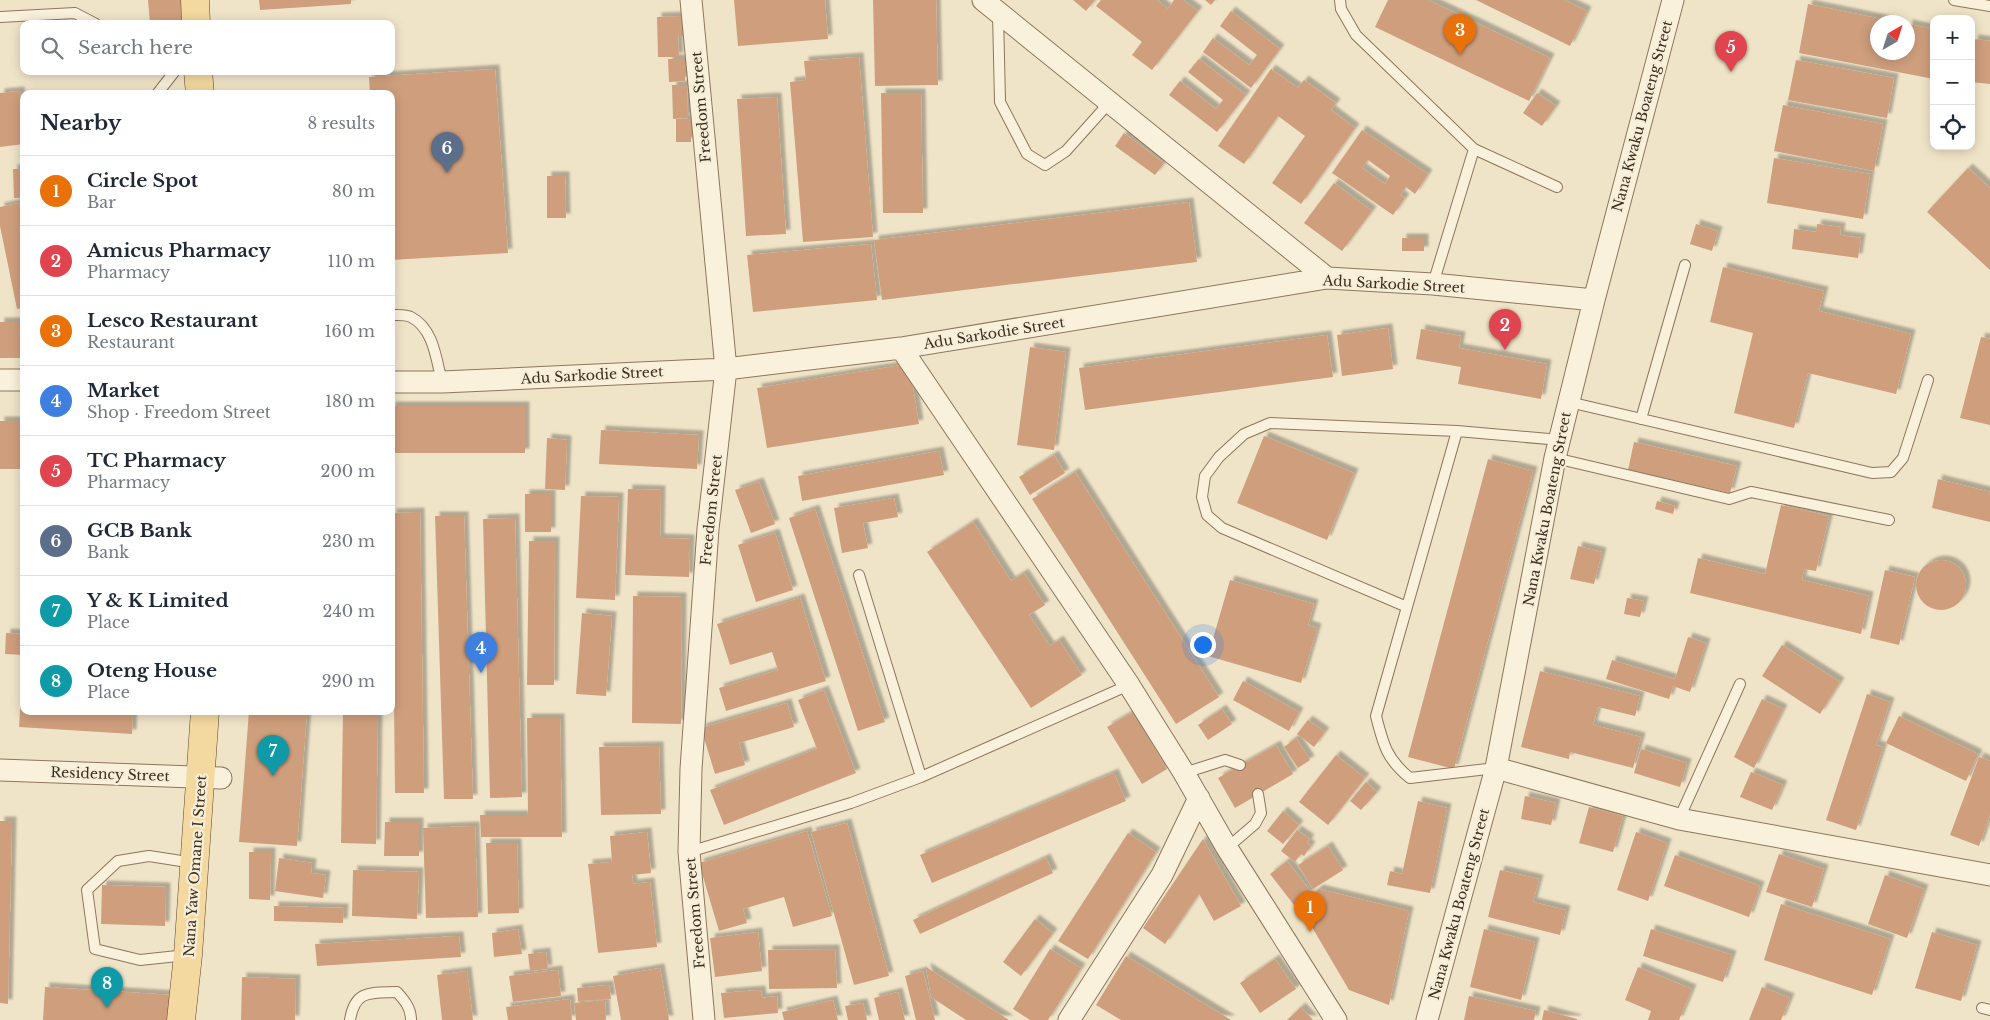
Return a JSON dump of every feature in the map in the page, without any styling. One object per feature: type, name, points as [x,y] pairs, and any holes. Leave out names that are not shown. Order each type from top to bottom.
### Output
[{"type":"main road","points":[[196,0],[196,20]]},
{"type":"main road","points":[[213,0],[214,20]]},
{"type":"main road","points":[[198,75],[200,90]]},
{"type":"main road","points":[[216,75],[217,90]]},
{"type":"main road","name":"Nana Yaw Omane I Street","points":[[200,1020],[211,778],[205,715]]},
{"type":"main road","name":"Nana Yaw Omane I Street","points":[[181,1020],[195,864],[223,715]]},
{"type":"street","name":"Freedom Street","points":[[691,0],[726,369],[707,539],[690,769],[689,852],[704,1020]]},
{"type":"street","name":"Nana Kwaku Boateng Street","points":[[1427,1020],[1496,768],[1558,449],[1594,300],[1673,0]]},
{"type":"street","points":[[990,6],[1327,278]]},
{"type":"street","name":"Adu Sarkodie Street","points":[[395,382],[442,382],[726,369],[901,348],[1327,278],[1433,284],[1594,300]]},
{"type":"street","points":[[901,348],[1129,685],[1336,1020]]},
{"type":"street","points":[[0,380],[20,380]]},
{"type":"street","points":[[1496,768],[1679,819],[1990,875]]},
{"type":"street","name":"Residency Street","points":[[0,770],[211,778]]},
{"type":"street","points":[[1070,1020],[1162,875],[1199,798]]},
{"type":"lane","points":[[1340,0],[1340,9],[1356,35],[1474,149],[1557,188]]},
{"type":"lane","points":[[1954,0],[1990,6]]},
{"type":"lane","points":[[990,6],[1000,102],[1027,154],[1045,165],[1066,151],[1110,102]]},
{"type":"lane","points":[[0,17],[75,13],[88,20]]},
{"type":"lane","points":[[160,90],[172,75]]},
{"type":"lane","points":[[1433,284],[1474,149]]},
{"type":"lane","points":[[1641,419],[1685,265]]},
{"type":"lane","points":[[395,315],[410,316],[424,327],[431,340],[442,382]]},
{"type":"lane","points":[[1569,402],[1872,473],[1891,472],[1903,458],[1928,380]]},
{"type":"lane","points":[[1407,608],[1222,528],[1207,515],[1202,496],[1204,476],[1219,457],[1244,434],[1270,423],[1458,431],[1558,449],[1728,499],[1751,492],[1888,520]]},
{"type":"lane","points":[[1458,431],[1376,716],[1383,745],[1396,767],[1410,778],[1496,768]]},
{"type":"lane","points":[[859,575],[922,777]]},
{"type":"lane","points":[[1679,819],[1740,684]]},
{"type":"lane","points":[[689,852],[851,803],[922,777],[1129,685]]},
{"type":"lane","points":[[1184,773],[1225,760],[1240,765]]},
{"type":"lane","points":[[1228,848],[1255,824],[1261,813],[1258,794]]},
{"type":"lane","points":[[188,955],[140,960],[95,949],[87,890],[118,861],[149,856],[195,864]]},
{"type":"lane","points":[[350,1020],[352,1010],[367,993],[397,992],[406,1002],[411,1012],[411,1020]]},
{"type":"building","points":[[148,0],[189,0],[192,20],[150,20]]},
{"type":"building","points":[[259,0],[351,0],[351,4],[260,10]]},
{"type":"building","points":[[734,0],[825,0],[828,39],[738,46]]},
{"type":"building","points":[[873,0],[936,0],[938,85],[875,86]]},
{"type":"building","points":[[1073,0],[1095,0],[1086,11]]},
{"type":"building","points":[[1101,0],[1157,0],[1168,9],[1174,0],[1183,0],[1198,11],[1152,70],[1132,55],[1142,42],[1096,6]]},
{"type":"building","points":[[1205,0],[1215,0],[1211,5]]},
{"type":"building","points":[[1388,0],[1428,0],[1550,58],[1529,101],[1375,27]]},
{"type":"building","points":[[1476,0],[1564,0],[1587,11],[1570,46]]},
{"type":"building","points":[[1808,4],[1870,17],[1870,60],[1915,60],[1915,25],[1930,28],[1930,78],[1799,53]]},
{"type":"building","points":[[1231,11],[1280,49],[1251,88],[1203,52],[1213,38],[1249,65],[1257,55],[1220,26]]},
{"type":"building","points":[[685,16],[686,36],[678,36],[679,57],[658,57],[657,17]]},
{"type":"building","points":[[1975,39],[1990,41],[1990,84],[1975,82]]},
{"type":"building","points":[[859,57],[873,237],[803,242],[790,82],[806,80],[804,61]]},
{"type":"building","points":[[668,59],[685,59],[685,81],[669,82]]},
{"type":"building","points":[[1199,59],[1246,95],[1217,132],[1169,95],[1180,81],[1216,109],[1223,100],[1188,72]]},
{"type":"building","points":[[1796,60],[1894,78],[1887,118],[1788,100]]},
{"type":"building","points":[[495,69],[508,253],[395,260],[395,90],[370,90],[369,77]]},
{"type":"building","points":[[1271,69],[1298,88],[1304,80],[1336,103],[1331,110],[1355,128],[1301,204],[1272,183],[1305,136],[1278,116],[1244,164],[1218,146]]},
{"type":"building","points":[[672,85],[687,85],[688,118],[673,119]]},
{"type":"building","points":[[20,91],[20,144],[0,147],[0,93]]},
{"type":"building","points":[[881,93],[921,93],[923,213],[883,213]]},
{"type":"building","points":[[1537,93],[1556,106],[1542,126],[1523,113]]},
{"type":"building","points":[[777,97],[786,234],[746,236],[737,99]]},
{"type":"building","points":[[1783,105],[1883,124],[1874,171],[1774,151]]},
{"type":"building","points":[[676,119],[691,119],[691,142],[676,142]]},
{"type":"building","points":[[1362,130],[1428,174],[1415,194],[1406,187],[1400,195],[1405,198],[1393,215],[1332,173]],"holes":[[[1368,160],[1390,176],[1385,184],[1362,168]]]},
{"type":"building","points":[[1124,133],[1164,163],[1155,175],[1115,146]]},
{"type":"building","points":[[1774,158],[1870,174],[1863,219],[1767,203]]},
{"type":"building","points":[[1968,168],[1990,188],[1990,270],[1927,212]]},
{"type":"building","points":[[13,169],[20,169],[20,198],[14,198]]},
{"type":"building","points":[[547,176],[565,176],[566,218],[547,218]]},
{"type":"building","points":[[1334,183],[1372,211],[1342,251],[1304,223]]},
{"type":"building","points":[[1189,202],[1197,262],[882,300],[874,240]]},
{"type":"building","points":[[19,203],[20,207],[20,309],[17,309],[0,226],[0,207]]},
{"type":"building","points":[[1696,224],[1718,231],[1712,251],[1690,244]]},
{"type":"building","points":[[1817,224],[1841,227],[1840,235],[1861,238],[1858,258],[1792,249],[1794,229],[1816,232]]},
{"type":"building","points":[[1402,238],[1424,238],[1424,251],[1402,251]]},
{"type":"building","points":[[871,244],[877,300],[753,312],[747,255]]},
{"type":"building","points":[[1723,267],[1824,291],[1819,311],[1911,334],[1896,394],[1808,373],[1794,428],[1734,413],[1753,333],[1710,322]]},
{"type":"building","points":[[0,322],[20,322],[20,358],[0,358]]},
{"type":"building","points":[[1388,328],[1393,369],[1342,376],[1337,335]]},
{"type":"building","points":[[1421,329],[1461,336],[1459,348],[1547,364],[1541,399],[1458,384],[1461,367],[1416,359]]},
{"type":"building","points":[[1327,335],[1333,377],[1085,410],[1079,368]]},
{"type":"building","points":[[1981,337],[1990,339],[1990,425],[1960,418]]},
{"type":"building","points":[[1030,347],[1066,352],[1054,450],[1017,445]]},
{"type":"building","points":[[909,364],[919,424],[767,448],[757,388]]},
{"type":"building","points":[[395,406],[525,406],[525,453],[395,453]]},
{"type":"building","points":[[0,421],[20,421],[20,469],[0,469]]},
{"type":"building","points":[[601,430],[699,435],[697,469],[599,464]]},
{"type":"building","points":[[1264,436],[1354,473],[1327,540],[1237,503]]},
{"type":"building","points":[[547,438],[567,440],[565,490],[545,489]]},
{"type":"building","points":[[1634,442],[1737,466],[1730,493],[1628,470]]},
{"type":"building","points":[[939,451],[944,475],[802,501],[798,476]]},
{"type":"building","points":[[1054,455],[1065,473],[1030,495],[1019,477]]},
{"type":"building","points":[[1488,459],[1533,471],[1454,769],[1408,757]]},
{"type":"building","points":[[1075,472],[1219,697],[1176,724],[1032,499]]},
{"type":"building","points":[[1938,479],[1990,492],[1990,522],[1932,508]]},
{"type":"building","points":[[759,482],[775,524],[751,533],[735,490]]},
{"type":"building","points":[[628,489],[661,490],[660,538],[690,539],[689,577],[625,575]]},
{"type":"building","points":[[525,494],[551,494],[551,532],[525,532]]},
{"type":"building","points":[[581,496],[619,497],[615,600],[576,598]]},
{"type":"building","points":[[894,498],[898,517],[863,523],[868,548],[842,553],[834,508]]},
{"type":"building","points":[[1657,501],[1675,506],[1673,514],[1655,509]]},
{"type":"building","points":[[1781,505],[1829,516],[1816,571],[1804,569],[1802,580],[1869,596],[1861,634],[1690,593],[1698,558],[1765,574]]},
{"type":"building","points":[[815,509],[885,722],[858,731],[789,518]]},
{"type":"building","points":[[420,512],[424,793],[395,793],[395,513]]},
{"type":"building","points":[[435,516],[464,516],[473,799],[444,799]]},
{"type":"building","points":[[515,518],[522,797],[490,798],[483,519]]},
{"type":"building","points":[[973,522],[1011,581],[1024,573],[1045,605],[1029,615],[1050,646],[1059,640],[1082,675],[1031,708],[927,552]]},
{"type":"building","points":[[775,533],[793,590],[756,602],[738,545]]},
{"type":"building","points":[[529,541],[555,541],[554,685],[527,685]]},
{"type":"building","points":[[1578,546],[1602,552],[1594,584],[1570,579]]},
{"type":"building","points":[[1936,560],[1946,560],[1959,567],[1966,580],[1966,590],[1959,603],[1946,610],[1936,610],[1927,606],[1920,599],[1916,590],[1916,580],[1920,571],[1927,564]]},
{"type":"building","points":[[1885,570],[1915,577],[1899,645],[1870,638]]},
{"type":"building","points":[[1230,580],[1314,604],[1308,625],[1317,628],[1301,683],[1208,656]]},
{"type":"building","points":[[633,596],[682,597],[681,724],[632,723]]},
{"type":"building","points":[[800,598],[826,681],[726,711],[719,688],[778,670],[772,652],[730,665],[717,624]]},
{"type":"building","points":[[1627,598],[1644,601],[1640,617],[1624,614]]},
{"type":"building","points":[[582,613],[612,616],[606,696],[576,694]]},
{"type":"building","points":[[6,633],[20,634],[20,655],[5,654]]},
{"type":"building","points":[[1688,637],[1706,643],[1690,692],[1673,686],[1669,699],[1606,679],[1612,660],[1675,679]]},
{"type":"building","points":[[1782,645],[1840,682],[1820,714],[1762,676]]},
{"type":"building","points":[[1540,671],[1640,696],[1635,716],[1598,707],[1593,725],[1641,737],[1633,768],[1570,752],[1569,759],[1521,747]]},
{"type":"building","points":[[1243,681],[1299,712],[1289,731],[1233,700]]},
{"type":"building","points":[[824,690],[856,773],[724,825],[710,790],[817,749],[798,700]]},
{"type":"building","points":[[1867,694],[1890,702],[1876,745],[1883,747],[1856,830],[1826,820]]},
{"type":"building","points":[[1762,699],[1783,709],[1754,768],[1734,757]]},
{"type":"building","points":[[787,703],[794,727],[739,743],[745,765],[715,774],[701,728]]},
{"type":"building","points":[[20,709],[20,715],[133,715],[132,734],[19,727]]},
{"type":"building","points":[[1222,709],[1232,724],[1208,740],[1198,725]]},
{"type":"building","points":[[1133,712],[1167,769],[1142,784],[1107,727]]},
{"type":"building","points":[[249,715],[307,715],[297,846],[239,842]]},
{"type":"building","points":[[343,715],[378,715],[376,844],[341,843]]},
{"type":"building","points":[[1899,716],[1978,754],[1966,781],[1886,743]]},
{"type":"building","points":[[527,718],[560,718],[562,837],[481,837],[480,815],[528,815]]},
{"type":"building","points":[[1308,720],[1325,732],[1314,747],[1297,734]]},
{"type":"building","points":[[1296,738],[1310,760],[1298,768],[1284,747]]},
{"type":"building","points":[[1276,745],[1293,774],[1235,808],[1218,778]]},
{"type":"building","points":[[659,746],[661,814],[601,815],[599,747]]},
{"type":"building","points":[[1641,749],[1687,763],[1680,787],[1634,773]]},
{"type":"building","points":[[1336,755],[1365,778],[1328,825],[1299,802]]},
{"type":"building","points":[[1979,757],[1990,761],[1990,815],[1979,846],[1950,835]]},
{"type":"building","points":[[1751,772],[1783,785],[1772,810],[1740,797]]},
{"type":"building","points":[[1114,773],[1126,801],[932,883],[920,855]]},
{"type":"building","points":[[1366,782],[1377,792],[1361,810],[1350,801]]},
{"type":"building","points":[[1525,796],[1556,803],[1551,825],[1521,819]]},
{"type":"building","points":[[1418,801],[1447,808],[1430,893],[1387,885],[1390,871],[1402,874]]},
{"type":"building","points":[[1589,807],[1623,816],[1613,852],[1579,843]]},
{"type":"building","points":[[1283,811],[1299,825],[1283,844],[1267,831]]},
{"type":"building","points":[[0,821],[12,821],[8,1004],[0,1003]]},
{"type":"building","points":[[385,822],[419,822],[419,856],[384,856]]},
{"type":"building","points":[[847,823],[889,976],[854,985],[811,832]]},
{"type":"building","points":[[475,826],[478,917],[426,918],[423,828]]},
{"type":"building","points":[[1297,830],[1310,839],[1307,843],[1311,846],[1304,856],[1301,854],[1295,862],[1281,851]]},
{"type":"building","points":[[807,831],[832,916],[793,927],[784,897],[743,909],[747,923],[719,931],[699,863]]},
{"type":"building","points":[[647,832],[651,873],[632,875],[633,884],[650,882],[657,947],[598,953],[588,864],[612,862],[610,836]]},
{"type":"building","points":[[1636,832],[1667,843],[1648,901],[1617,890]]},
{"type":"building","points":[[1128,833],[1156,852],[1088,959],[1058,941]]},
{"type":"building","points":[[1203,839],[1241,906],[1214,921],[1199,894],[1165,944],[1143,928]]},
{"type":"building","points":[[486,843],[517,843],[519,913],[488,914]]},
{"type":"building","points":[[1328,846],[1343,870],[1313,889],[1298,865]]},
{"type":"building","points":[[249,852],[271,852],[270,900],[249,899]]},
{"type":"building","points":[[1779,854],[1824,869],[1812,907],[1766,892]]},
{"type":"building","points":[[1675,855],[1760,886],[1749,917],[1664,886]]},
{"type":"building","points":[[279,858],[312,863],[311,873],[326,875],[323,898],[275,891]]},
{"type":"building","points":[[1046,858],[1053,873],[920,934],[913,920]]},
{"type":"building","points":[[1287,861],[1311,892],[1294,905],[1270,874]]},
{"type":"building","points":[[353,870],[419,872],[417,919],[352,916]]},
{"type":"building","points":[[1500,870],[1539,879],[1533,902],[1566,910],[1560,935],[1488,917]]},
{"type":"building","points":[[1885,875],[1924,889],[1907,938],[1868,924]]},
{"type":"building","points":[[102,885],[166,887],[165,926],[101,924]]},
{"type":"building","points":[[1319,889],[1409,911],[1389,1005],[1349,990],[1299,905]]},
{"type":"building","points":[[1781,904],[1890,939],[1872,995],[1764,960]]},
{"type":"building","points":[[274,906],[344,908],[343,923],[274,921]]},
{"type":"building","points":[[1035,919],[1053,933],[1021,976],[1003,962]]},
{"type":"building","points":[[518,929],[522,954],[494,957],[492,933]]},
{"type":"building","points":[[1484,929],[1535,942],[1521,1000],[1470,987]]},
{"type":"building","points":[[1651,929],[1732,955],[1723,982],[1643,956]]},
{"type":"building","points":[[758,932],[762,971],[715,977],[710,938]]},
{"type":"building","points":[[1932,932],[1977,945],[1961,1001],[1915,988]]},
{"type":"building","points":[[459,936],[461,957],[317,966],[315,944]]},
{"type":"building","points":[[835,949],[837,988],[769,989],[768,950]]},
{"type":"building","points":[[1050,949],[1081,968],[1048,1020],[1030,1020],[1013,1009]]},
{"type":"building","points":[[546,952],[548,969],[530,971],[528,954]]},
{"type":"building","points":[[1126,956],[1231,1020],[1121,1020],[1096,1005]]},
{"type":"building","points":[[1275,959],[1296,989],[1260,1013],[1240,983]]},
{"type":"building","points":[[926,967],[1009,1020],[966,1020],[931,997]]},
{"type":"building","points":[[1638,967],[1692,989],[1679,1020],[1648,1020],[1651,1011],[1625,1000]]},
{"type":"building","points":[[660,968],[669,1020],[621,1020],[613,976]]},
{"type":"building","points":[[558,970],[561,996],[513,1002],[509,976]]},
{"type":"building","points":[[467,971],[473,1020],[442,1020],[437,975]]},
{"type":"building","points":[[923,971],[935,1020],[916,1020],[905,976]]},
{"type":"building","points":[[242,977],[296,979],[295,1020],[241,1020]]},
{"type":"building","points":[[609,985],[611,999],[578,1001],[577,988]]},
{"type":"building","points":[[45,987],[172,995],[170,1020],[43,1020]]},
{"type":"building","points":[[1762,987],[1790,998],[1781,1020],[1749,1020]]},
{"type":"building","points":[[761,990],[762,998],[777,996],[778,1013],[724,1018],[721,993]]},
{"type":"building","points":[[898,992],[905,1020],[879,1020],[874,998]]},
{"type":"building","points":[[1469,996],[1536,1011],[1534,1020],[1464,1020]]},
{"type":"building","points":[[570,999],[572,1020],[508,1020],[506,1007]]},
{"type":"building","points":[[605,1000],[606,1020],[576,1020],[574,1003]]},
{"type":"building","points":[[833,1000],[838,1020],[784,1020],[782,1012]]},
{"type":"building","points":[[863,1003],[867,1020],[848,1020],[845,1006]]},
{"type":"building","points":[[1301,1007],[1313,1020],[1287,1020]]},
{"type":"building","points":[[1544,1010],[1577,1019],[1577,1020],[1542,1020]]},
{"type":"place","name":"Lesco Restaurant","points":[[1460,55]]},
{"type":"place","name":"TC Pharmacy","points":[[1731,72]]},
{"type":"place","name":"GCB Bank","points":[[447,173]]},
{"type":"place","name":"Amicus Pharmacy","points":[[1505,350]]},
{"type":"place","name":"Market","points":[[481,673]]},
{"type":"place","name":"Y & K Limited","points":[[273,776]]},
{"type":"place","name":"Circle Spot","points":[[1310,932]]},
{"type":"place","name":"Oteng House","points":[[107,1008]]}]
